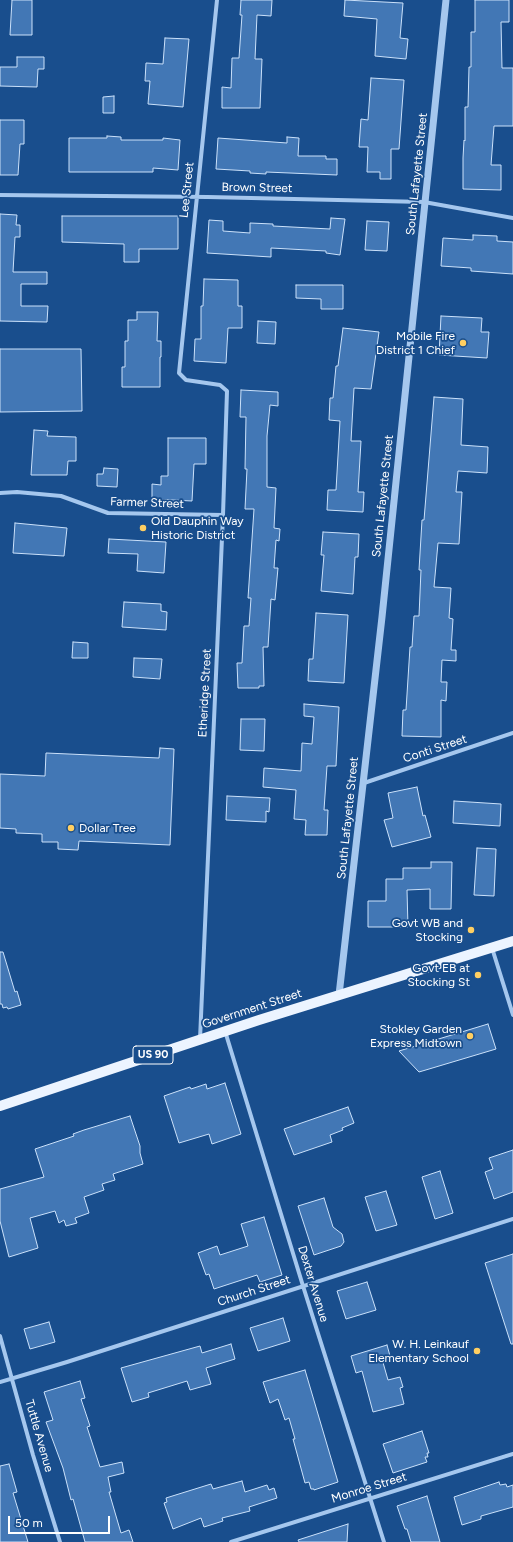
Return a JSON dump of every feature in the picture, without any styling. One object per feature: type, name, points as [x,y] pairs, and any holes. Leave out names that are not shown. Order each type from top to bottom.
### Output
[{"type":"main road","name":"Government Street","points":[[0,1106],[200,1039],[513,941]]},
{"type":"street","name":"Lee Street","points":[[186,380],[179,373],[217,0]]},
{"type":"street","name":"South Lafayette Street","points":[[339,995],[364,783],[446,0]]},
{"type":"street","name":"Brown Street","points":[[0,195],[196,197],[424,202],[513,218]]},
{"type":"street","name":"Etheridge Street","points":[[186,380],[220,385],[227,391],[200,1039]]},
{"type":"street","name":"Farmer Street","points":[[0,493],[17,492],[61,496],[108,513],[223,515]]},
{"type":"street","name":"Conti Street","points":[[364,783],[513,733]]},
{"type":"street","points":[[492,948],[513,1015]]},
{"type":"street","name":"Dexter Avenue","points":[[225,1031],[303,1286],[384,1542]]},
{"type":"street","name":"Church Street","points":[[0,1382],[74,1360],[513,1219]]},
{"type":"street","name":"Tuttle Avenue","points":[[0,1336],[33,1455],[60,1542]]},
{"type":"street","name":"Monroe Street","points":[[231,1542],[513,1454]]},
{"type":"building","points":[[12,0],[32,0],[32,35],[10,35]]},
{"type":"building","points":[[241,0],[272,0],[271,16],[257,15],[255,59],[262,59],[260,108],[222,108],[222,87],[231,88],[232,58],[239,58],[242,15],[240,15]]},
{"type":"building","points":[[345,0],[403,3],[400,38],[408,39],[406,59],[375,56],[377,19],[344,16]]},
{"type":"building","points":[[475,0],[509,0],[509,22],[501,22],[502,68],[513,68],[513,126],[494,126],[491,165],[501,165],[501,190],[463,189],[465,107],[468,107],[469,67],[471,67],[471,32],[475,32]]},
{"type":"building","points":[[165,38],[189,39],[183,107],[148,104],[150,81],[145,81],[146,63],[163,64]]},
{"type":"building","points":[[17,57],[44,57],[44,69],[38,69],[37,87],[0,86],[0,67],[17,67]]},
{"type":"building","points":[[371,78],[404,80],[399,149],[391,149],[391,179],[380,179],[380,172],[367,172],[368,147],[359,147],[361,119],[368,120]]},
{"type":"building","points":[[114,96],[114,113],[103,113],[103,97]]},
{"type":"building","points":[[0,120],[24,120],[24,144],[20,144],[18,175],[0,175]]},
{"type":"building","points":[[107,136],[121,137],[121,140],[163,140],[163,138],[180,140],[178,170],[153,168],[153,172],[69,172],[69,138],[107,138]]},
{"type":"building","points":[[287,137],[299,138],[298,156],[326,156],[326,159],[337,159],[337,175],[266,172],[266,174],[250,173],[250,171],[216,169],[218,138],[287,143]]},
{"type":"building","points":[[0,214],[17,215],[16,225],[20,225],[20,237],[15,237],[13,272],[47,272],[47,284],[21,284],[21,306],[48,306],[47,322],[0,321]]},
{"type":"building","points":[[62,216],[178,216],[178,249],[139,249],[139,262],[124,262],[124,244],[62,242]]},
{"type":"building","points":[[331,218],[345,219],[340,255],[326,253],[326,251],[271,248],[271,257],[207,253],[209,220],[223,221],[223,231],[250,233],[250,223],[273,224],[273,226],[330,229]]},
{"type":"building","points":[[367,221],[389,222],[387,251],[365,250]]},
{"type":"building","points":[[473,235],[497,236],[497,241],[513,242],[513,274],[471,271],[471,268],[441,266],[443,238],[473,240]]},
{"type":"building","points":[[204,279],[238,280],[238,306],[242,306],[242,328],[228,328],[226,363],[194,361],[195,339],[201,339],[201,306],[203,306]]},
{"type":"building","points":[[296,285],[343,285],[343,309],[321,309],[321,299],[296,298]]},
{"type":"building","points":[[137,312],[158,312],[157,341],[161,341],[160,387],[122,387],[122,367],[125,367],[125,341],[128,341],[128,320],[137,320]]},
{"type":"building","points":[[441,316],[482,318],[481,332],[489,332],[487,358],[439,355]]},
{"type":"building","points":[[258,321],[276,322],[275,344],[257,343]]},
{"type":"building","points":[[343,328],[379,332],[371,389],[354,388],[351,441],[361,441],[358,492],[364,492],[363,512],[327,510],[328,490],[336,490],[340,421],[329,420],[330,398],[333,398],[336,366],[338,366]]},
{"type":"building","points":[[0,349],[81,349],[82,411],[0,412]]},
{"type":"building","points":[[241,390],[278,392],[278,406],[270,405],[267,436],[267,487],[276,488],[274,528],[280,529],[279,541],[276,540],[274,568],[278,568],[275,600],[271,599],[268,647],[263,647],[264,686],[259,686],[259,688],[238,688],[237,663],[242,663],[244,626],[249,626],[251,598],[248,598],[254,509],[245,509],[247,469],[245,469],[246,417],[240,417]]},
{"type":"building","points":[[434,397],[463,399],[461,445],[488,447],[487,473],[458,471],[456,492],[462,492],[459,544],[438,543],[434,587],[451,588],[449,618],[453,619],[451,650],[456,650],[456,661],[442,660],[441,682],[447,682],[446,701],[441,700],[441,737],[402,736],[403,710],[406,710],[410,647],[412,647],[414,616],[419,616],[421,570],[419,570],[422,520],[424,520]]},
{"type":"building","points":[[34,430],[48,431],[47,436],[76,437],[76,461],[68,461],[67,475],[31,475]]},
{"type":"building","points":[[168,438],[206,438],[206,464],[194,464],[192,501],[152,499],[152,484],[161,485],[161,476],[168,476]]},
{"type":"building","points":[[104,468],[118,469],[117,487],[97,486],[97,474],[103,474]]},
{"type":"building","points":[[15,523],[67,528],[64,556],[13,553]]},
{"type":"building","points":[[323,532],[359,534],[358,557],[355,557],[353,594],[321,591],[324,555],[321,555]]},
{"type":"building","points":[[109,539],[166,542],[164,573],[137,571],[138,554],[108,553]]},
{"type":"building","points":[[124,602],[161,604],[161,611],[167,612],[166,630],[122,627]]},
{"type":"building","points":[[316,613],[348,615],[344,683],[308,681],[309,659],[313,659]]},
{"type":"building","points":[[73,642],[88,643],[88,658],[72,658]]},
{"type":"building","points":[[134,658],[162,659],[160,679],[133,677]]},
{"type":"building","points":[[304,704],[339,707],[336,766],[327,766],[324,810],[328,810],[327,835],[305,835],[306,820],[294,819],[296,790],[263,787],[264,768],[301,771],[302,743],[312,744],[314,717],[304,716]]},
{"type":"building","points":[[241,719],[265,719],[264,751],[240,750]]},
{"type":"building","points":[[160,748],[174,749],[170,845],[79,841],[78,850],[58,849],[58,842],[42,842],[42,834],[16,833],[16,829],[0,828],[0,774],[45,776],[46,753],[159,758]]},
{"type":"building","points":[[417,787],[423,816],[425,815],[431,837],[392,847],[384,820],[393,818],[388,793]]},
{"type":"building","points":[[227,796],[270,798],[269,812],[266,811],[266,822],[226,820]]},
{"type":"building","points":[[454,801],[501,804],[500,826],[453,823]]},
{"type":"building","points":[[477,848],[496,849],[494,896],[474,895]]},
{"type":"building","points":[[431,862],[452,862],[451,909],[430,909],[430,889],[407,890],[408,927],[368,927],[368,901],[386,901],[386,879],[403,879],[403,868],[431,868]]},
{"type":"building","points":[[0,952],[3,952],[15,992],[17,991],[21,1005],[8,1009],[7,1007],[3,1008],[2,1004],[0,1004]]},
{"type":"building","name":"Stokley Garden Express Midtown","points":[[488,1024],[496,1049],[419,1072],[399,1051]]},
{"type":"building","points":[[225,1083],[241,1134],[212,1144],[209,1134],[179,1143],[164,1096],[190,1087],[191,1089],[206,1084],[207,1089]]},
{"type":"building","points":[[348,1107],[354,1123],[342,1128],[343,1130],[330,1135],[332,1142],[294,1155],[284,1129]]},
{"type":"building","points":[[130,1116],[140,1146],[143,1164],[113,1174],[115,1180],[102,1184],[104,1190],[84,1197],[89,1213],[75,1218],[77,1223],[66,1226],[64,1220],[59,1223],[55,1211],[30,1218],[38,1248],[9,1257],[0,1221],[0,1189],[44,1177],[35,1149],[74,1136],[73,1134],[84,1130]]},
{"type":"building","points":[[513,1150],[513,1192],[494,1199],[485,1172],[493,1169],[489,1158]]},
{"type":"building","points":[[440,1171],[453,1213],[435,1219],[422,1177]]},
{"type":"building","points":[[386,1191],[397,1225],[376,1231],[365,1197]]},
{"type":"building","points":[[324,1198],[333,1227],[342,1234],[344,1242],[341,1246],[314,1255],[298,1206]]},
{"type":"building","points":[[264,1217],[282,1275],[260,1282],[257,1275],[214,1289],[209,1274],[206,1275],[198,1253],[217,1246],[220,1255],[248,1246],[241,1224]]},
{"type":"building","points":[[513,1254],[513,1344],[511,1344],[485,1263]]},
{"type":"building","points":[[367,1282],[376,1310],[346,1319],[337,1291]]},
{"type":"building","points":[[283,1318],[290,1341],[258,1351],[250,1328]]},
{"type":"building","points":[[49,1322],[55,1342],[30,1349],[24,1329]]},
{"type":"building","points":[[231,1344],[235,1359],[206,1368],[211,1384],[190,1390],[187,1381],[148,1393],[149,1397],[132,1402],[121,1368],[200,1346],[202,1353]]},
{"type":"building","points":[[387,1345],[390,1356],[382,1359],[388,1380],[400,1377],[403,1387],[400,1388],[404,1404],[373,1412],[362,1371],[356,1373],[351,1356]]},
{"type":"building","points":[[305,1370],[338,1482],[314,1490],[311,1489],[309,1482],[305,1483],[289,1418],[285,1420],[278,1399],[270,1403],[263,1382]]},
{"type":"building","points":[[80,1381],[85,1398],[81,1399],[90,1426],[87,1427],[100,1467],[122,1462],[124,1473],[108,1477],[111,1492],[109,1492],[121,1533],[129,1530],[133,1542],[85,1542],[73,1499],[71,1500],[63,1468],[46,1422],[53,1420],[44,1392]]},
{"type":"building","points":[[422,1431],[429,1453],[427,1453],[428,1457],[425,1457],[427,1462],[393,1473],[383,1444]]},
{"type":"building","points":[[9,1464],[17,1492],[13,1493],[28,1542],[0,1542],[0,1466]]},
{"type":"building","points":[[242,1481],[245,1492],[267,1485],[269,1490],[274,1488],[277,1498],[249,1507],[250,1511],[222,1518],[223,1521],[204,1527],[201,1518],[173,1529],[164,1503],[167,1502],[166,1498],[211,1484],[213,1489]]},
{"type":"building","points":[[499,1482],[500,1485],[506,1484],[507,1487],[513,1485],[513,1507],[481,1516],[481,1519],[462,1525],[454,1497]]},
{"type":"building","points":[[427,1496],[440,1542],[411,1542],[397,1506]]},
{"type":"building","points":[[348,1524],[347,1542],[299,1542],[298,1540]]},
{"type":"place","name":"Mobile Fire District 1 Chief","points":[[463,343]]},
{"type":"place","name":"Old Dauphin Way Historic District","points":[[143,528]]},
{"type":"place","name":"Dollar Tree","points":[[71,828]]},
{"type":"place","name":"Govt WB and Stocking","points":[[471,930]]},
{"type":"place","name":"Govt EB at Stocking St","points":[[478,975]]},
{"type":"place","name":"Stokley Garden Express Midtown","points":[[470,1036]]},
{"type":"place","name":"W. H. Leinkauf Elementary School","points":[[477,1351]]}]
